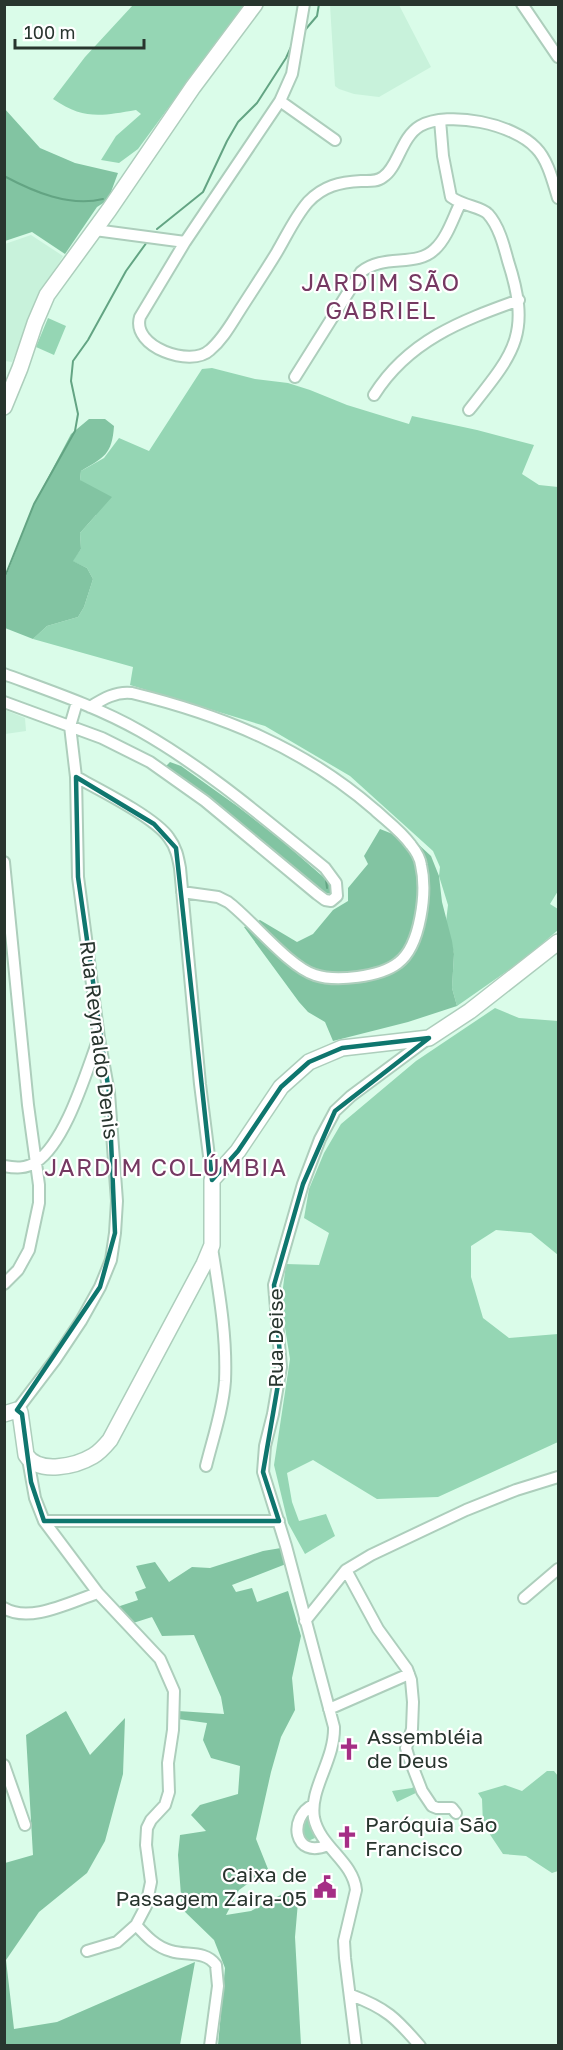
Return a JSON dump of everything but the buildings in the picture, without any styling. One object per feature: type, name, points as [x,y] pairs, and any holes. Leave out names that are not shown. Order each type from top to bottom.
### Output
[{"type":"street","points":[[4,407],[8,386],[20,368],[34,323],[47,295],[95,230],[193,87],[255,4]]},
{"type":"street","points":[[304,4],[292,74],[280,100],[185,242],[140,317],[138,323],[141,334],[152,345],[188,357],[201,357],[209,352],[229,328],[300,212],[319,191],[347,182],[380,179],[387,175],[403,145],[421,126],[441,120],[458,120],[482,122],[504,128],[531,144],[542,157],[558,198]]},
{"type":"street","points":[[522,4],[558,57]]},
{"type":"street","points":[[280,100],[335,140]]},
{"type":"street","points":[[295,378],[361,272],[375,263],[419,258],[430,253],[441,242],[456,201],[443,156],[441,120]]},
{"type":"street","points":[[456,201],[485,211],[490,216],[507,256],[519,300],[520,322],[516,341],[507,360],[469,410]]},
{"type":"street","points":[[95,230],[185,242]]},
{"type":"street","points":[[374,395],[397,365],[420,346],[461,322],[519,300]]},
{"type":"street","points":[[4,674],[90,707],[139,730],[212,777],[325,868],[336,883],[337,897],[331,901],[325,900],[205,801],[150,762],[128,750],[70,726],[4,702]]},
{"type":"street","points":[[90,707],[114,694],[132,693],[213,716],[262,736],[324,770],[397,829],[411,845],[421,863],[423,877],[422,913],[408,951],[400,962],[385,970],[350,977],[314,975],[300,966],[228,902],[218,897],[182,892]]},
{"type":"street","name":"Rua Reynaldo Denis","points":[[10,1412],[55,1360],[100,1287],[111,1260],[117,1201],[109,1093],[99,1038],[78,877],[76,777],[70,726],[77,702]]},
{"type":"street","points":[[76,777],[127,806],[168,835],[176,848],[180,868],[200,1084],[212,1180],[212,1245],[223,1323],[225,1382],[206,1466]]},
{"type":"street","points":[[4,862],[39,1203],[29,1250],[18,1270],[4,1284]]},
{"type":"street","name":"Rua Deise","points":[[328,1845],[316,1850],[311,1849],[301,1841],[297,1827],[301,1815],[313,1805],[328,1762],[334,1739],[334,1727],[279,1521],[263,1472],[263,1460],[281,1367],[274,1285],[296,1207],[320,1139],[335,1111],[351,1096],[429,1038],[470,1011],[558,942]]},
{"type":"street","points":[[4,1166],[16,1168],[36,1162],[56,1141],[65,1125],[99,1038]]},
{"type":"street","points":[[212,1180],[238,1151],[281,1087],[309,1062],[342,1048],[429,1038]]},
{"type":"street","points":[[28,1459],[45,1466],[68,1465],[92,1457],[110,1440],[212,1245]]},
{"type":"street","points":[[10,1412],[22,1417],[25,1450],[33,1490],[44,1521],[98,1593],[160,1659],[174,1691],[173,1730],[168,1763],[169,1792],[165,1805],[147,1828],[146,1845],[151,1882],[146,1906],[136,1925],[117,1942],[87,1952]]},
{"type":"street","points":[[305,1621],[346,1570],[371,1555],[443,1520],[516,1490],[558,1477]]},
{"type":"street","points":[[44,1521],[279,1521]]},
{"type":"street","points":[[524,1598],[558,1569]]},
{"type":"street","points":[[346,1570],[378,1629],[409,1674],[413,1702],[412,1729],[406,1748],[410,1763],[432,1806],[452,1808],[456,1813]]},
{"type":"street","points":[[4,1608],[22,1615],[37,1613],[98,1593]]},
{"type":"street","points":[[329,1709],[409,1674]]},
{"type":"street","points":[[4,1765],[25,1825]]},
{"type":"street","points":[[313,1805],[321,1837],[355,1883],[356,1890],[344,1941],[356,2046]]},
{"type":"street","points":[[136,1925],[158,1946],[171,1951],[204,1955],[216,1965],[218,1986],[210,2046]]},
{"type":"street","points":[[351,1995],[390,2013],[420,2046]]},
{"type":"highlighted area","points":[[76,777],[154,824],[176,848],[212,1180],[238,1151],[281,1087],[309,1062],[342,1048],[429,1038],[335,1111],[303,1184],[274,1285],[281,1367],[263,1472],[279,1521],[44,1521],[31,1482],[22,1414],[17,1410],[100,1287],[115,1233],[109,1093],[78,877]]},
{"type":"shaded area","points":[[133,5],[244,5],[138,149],[119,163],[101,160],[116,136],[141,114],[136,110],[93,115],[64,106],[53,99],[85,57]]},
{"type":"shaded area","points":[[330,5],[399,5],[431,67],[379,97],[354,94],[339,89],[335,86]]},
{"type":"shaded area","points":[[4,108],[40,148],[75,163],[118,173],[108,200],[97,207],[65,254],[32,232],[5,241]]},
{"type":"shaded area","points":[[31,235],[63,256],[36,303],[12,362],[5,361],[5,244]]},
{"type":"shaded area","points":[[48,318],[66,326],[54,355],[36,347]]},
{"type":"shaded area","points":[[212,368],[255,379],[288,383],[347,405],[409,424],[412,416],[534,445],[522,474],[539,485],[558,487],[558,891],[550,904],[558,909],[558,930],[523,960],[457,1006],[452,988],[454,954],[446,922],[448,905],[439,876],[440,867],[433,851],[350,776],[265,726],[130,685],[133,667],[33,639],[47,626],[78,617],[84,607],[93,579],[87,568],[72,561],[81,549],[80,533],[96,515],[80,480],[81,471],[104,458],[119,438],[149,451],[202,369]]},
{"type":"shaded area","points":[[89,419],[105,419],[114,426],[109,449],[96,462],[81,471],[80,480],[112,497],[80,533],[81,549],[73,561],[87,568],[93,579],[84,607],[78,617],[47,626],[33,639],[5,628],[5,579],[34,504],[71,434]]},
{"type":"shaded area","points":[[5,710],[25,718],[26,731],[5,734]]},
{"type":"shaded area","points":[[170,762],[181,766],[237,806],[336,888],[331,894],[322,892],[165,767]]},
{"type":"shaded area","points":[[380,829],[418,844],[431,856],[439,876],[442,902],[452,941],[454,954],[452,988],[457,1006],[408,1022],[333,1041],[325,1022],[308,1012],[299,1002],[244,927],[260,920],[297,942],[313,934],[333,910],[348,901],[348,888],[368,864],[364,856]]},
{"type":"shaded area","points":[[495,1008],[519,1018],[558,1021],[558,1255],[531,1233],[496,1230],[471,1246],[471,1277],[483,1318],[509,1338],[558,1334],[558,1442],[438,1497],[377,1499],[313,1460],[287,1473],[292,1502],[299,1521],[326,1514],[335,1536],[305,1554],[288,1523],[274,1465],[290,1359],[281,1303],[286,1264],[319,1265],[329,1233],[304,1218],[309,1189],[324,1153],[341,1124],[416,1061]]},
{"type":"shaded area","points":[[281,1548],[286,1564],[232,1585],[236,1592],[252,1588],[257,1602],[288,1591],[301,1636],[292,1678],[295,1710],[281,1737],[256,1839],[268,1869],[239,1890],[226,1915],[251,1911],[286,1892],[298,1902],[295,1937],[301,2045],[218,2045],[225,1968],[214,1940],[182,1909],[178,1855],[180,1835],[206,1831],[191,1815],[200,1805],[238,1794],[240,1766],[211,1758],[203,1740],[207,1723],[178,1719],[178,1711],[224,1714],[221,1697],[194,1635],[162,1636],[152,1617],[130,1624],[117,1607],[138,1600],[135,1592],[146,1588],[136,1566],[155,1562],[169,1582],[192,1567],[210,1568],[263,1551]]},
{"type":"shaded area","points":[[66,1711],[90,1755],[125,1718],[123,1774],[105,1841],[87,1873],[39,1912],[6,1960],[14,2029],[57,2022],[195,1962],[180,2045],[5,2045],[5,1863],[33,1855],[26,1735]]},
{"type":"shaded area","points":[[547,1771],[554,1771],[558,1776],[558,1871],[552,1873],[526,1856],[503,1854],[483,1824],[482,1799],[478,1793],[505,1785],[522,1791]]},
{"type":"shaded area","points":[[417,1784],[422,1790],[397,1802],[392,1791],[412,1788]]},
{"type":"shaded area","points":[[309,1816],[315,1838],[308,1841],[303,1836],[303,1830],[304,1823]]},
{"type":"waterway","points":[[305,30],[317,16],[319,4]]},
{"type":"waterway","points":[[157,229],[203,192],[238,122],[257,103],[291,47]]},
{"type":"waterway","points":[[4,176],[52,196],[77,201],[103,199]]},
{"type":"waterway","points":[[4,579],[34,504],[75,431],[78,414],[71,381],[73,361],[88,340],[126,271],[147,242]]},
{"type":"waterway","points":[[326,880],[327,888]]},
{"type":"place","name":"Assembléia de Deus","points":[[349,1749]]},
{"type":"place","name":"Paróquia São Francisco","points":[[347,1837]]},
{"type":"place","name":"Caixa de Passagem Zaira-05","points":[[325,1887]]},
{"type":"district","name":"JARDIM SÃO GABRIEL","points":[[381,297]]},
{"type":"district","name":"JARDIM COLÚMBIA","points":[[166,1168]]}]
